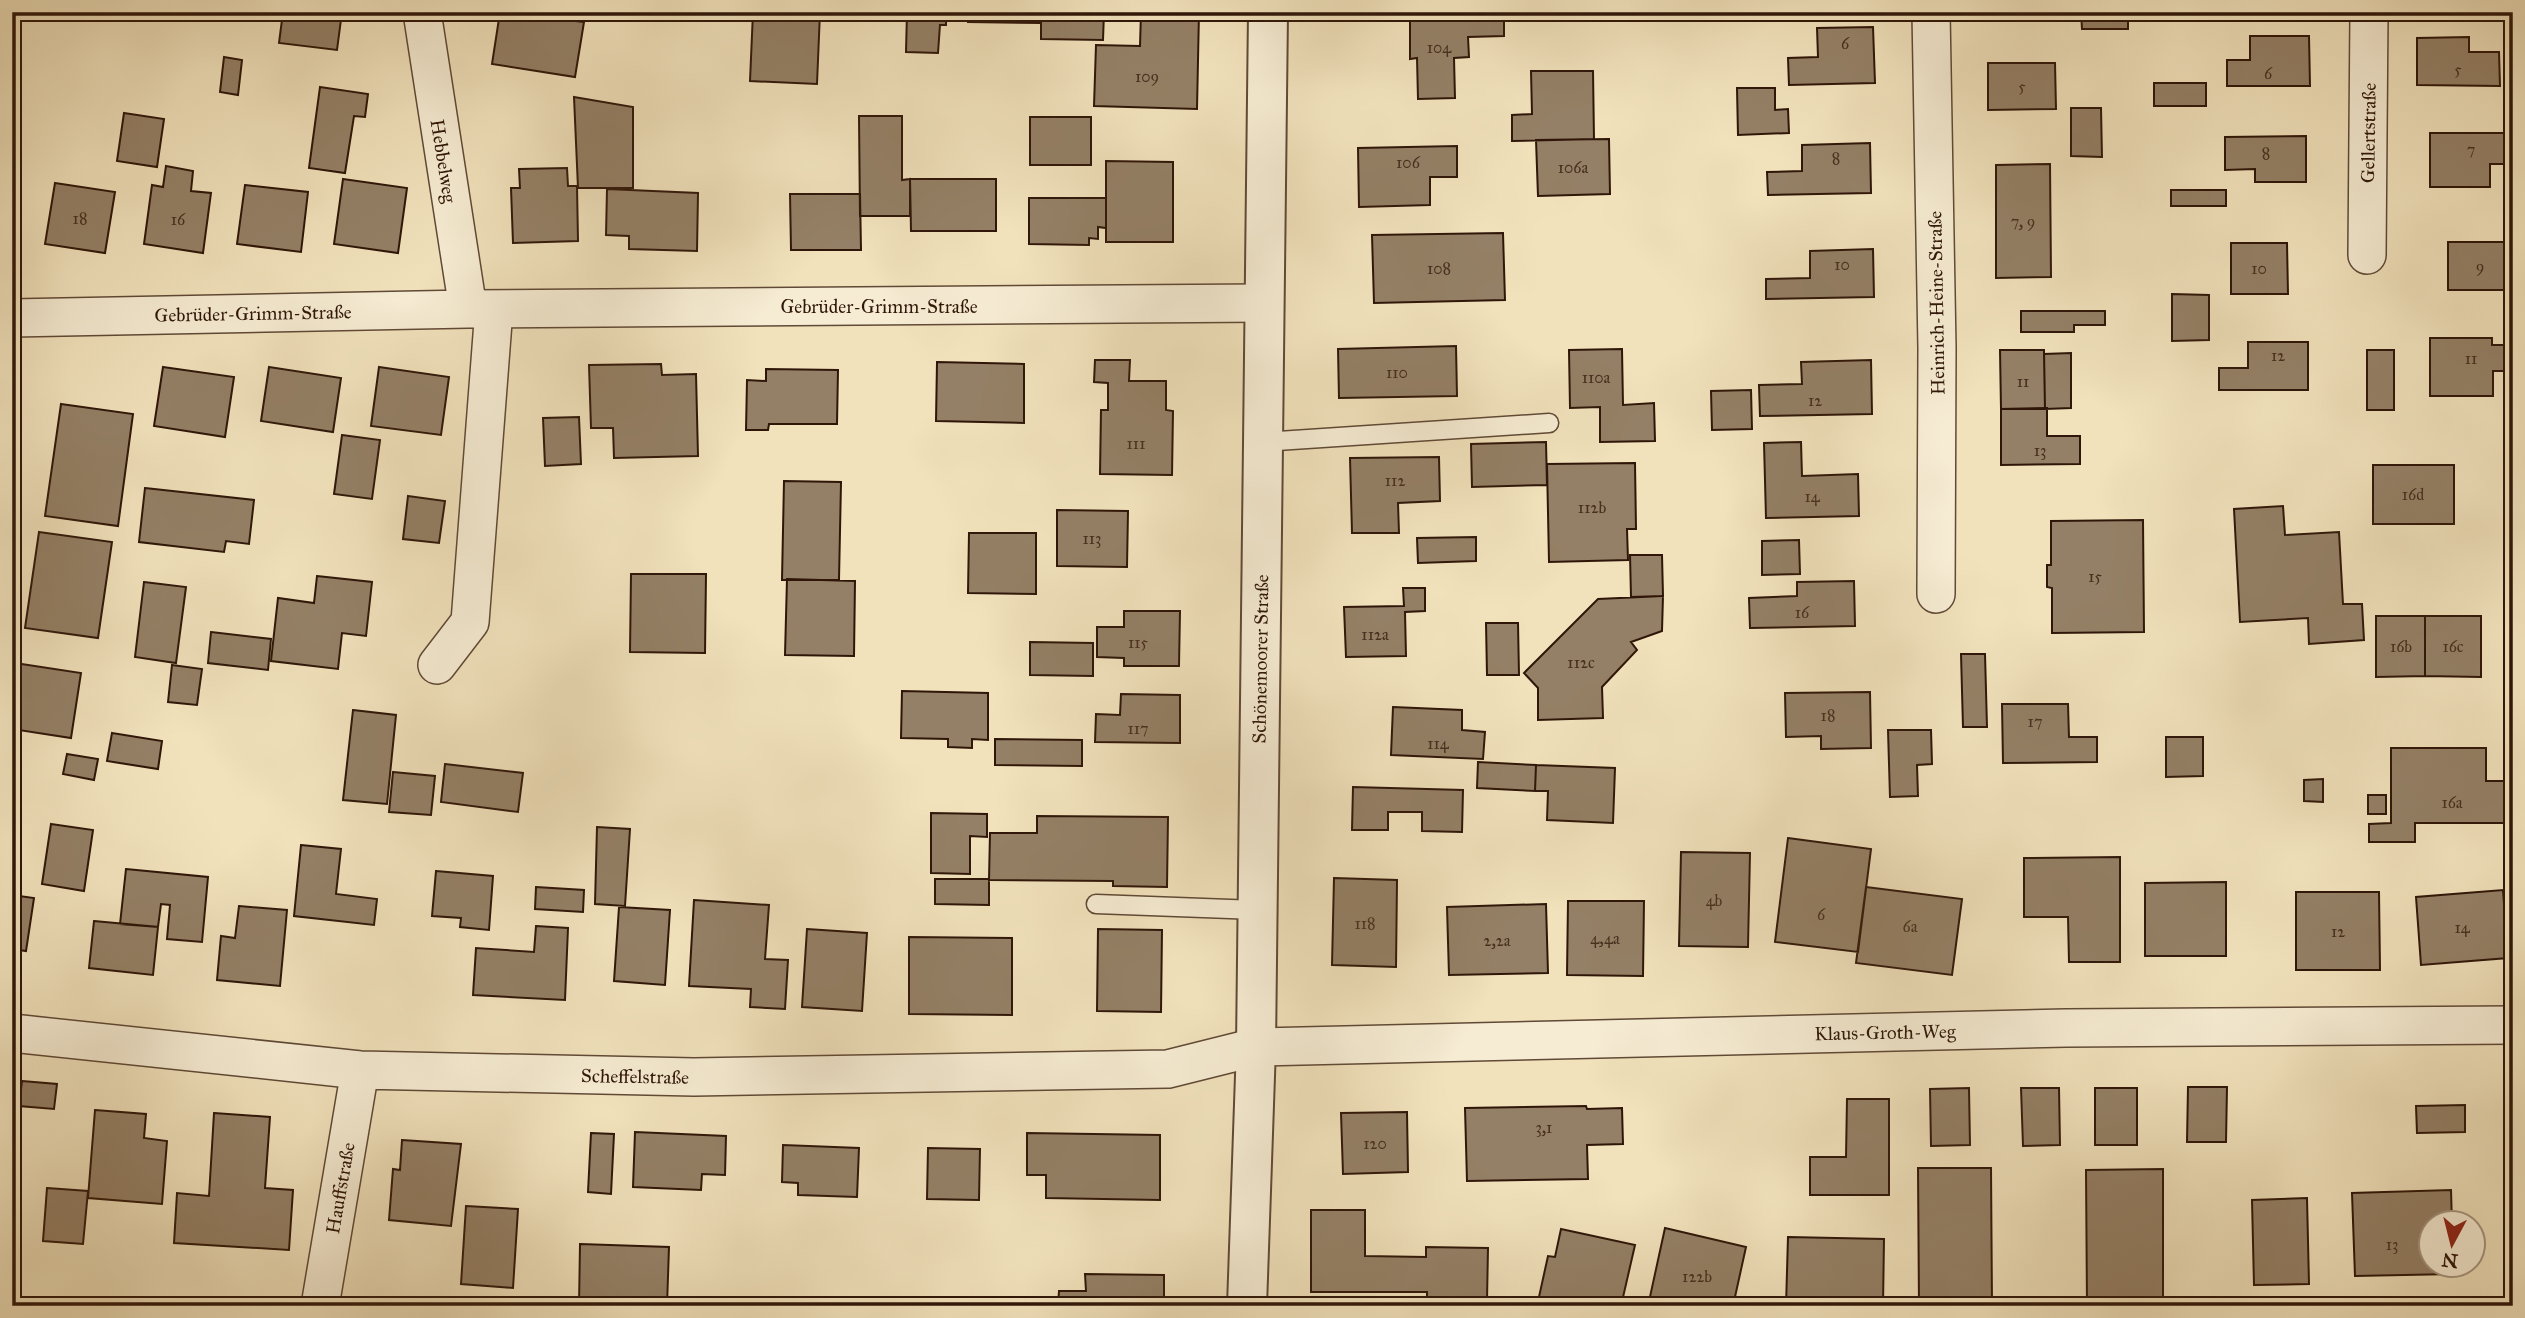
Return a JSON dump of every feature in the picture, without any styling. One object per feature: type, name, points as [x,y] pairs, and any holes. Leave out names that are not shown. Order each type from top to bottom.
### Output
[{"type":"street","name":"Hebbelweg","points":[[422,12],[481,309]]},
{"type":"street","name":"Schönemoorer Straße","points":[[1247,1306],[1256,1047],[1268,12]]},
{"type":"street","name":"Heinrich-Heine-Straße","points":[[1931,12],[1937,348],[1937,594]]},
{"type":"street","name":"Gellertstraße","points":[[2367,255],[2369,12]]},
{"type":"street","name":"Gebrüder-Grimm-Straße","points":[[12,318],[481,309],[1264,303]]},
{"type":"street","points":[[437,665],[470,622],[481,309]]},
{"type":"street","name":"Klaus-Groth-Weg","points":[[1256,1047],[2066,1028],[2513,1026]]},
{"type":"street","name":"Scheffelstraße","points":[[12,1033],[360,1070],[694,1077],[1168,1069],[1256,1047]]},
{"type":"street","name":"Hauffstraße","points":[[320,1306],[360,1070]]},
{"type":"lane","points":[[1262,442],[1549,423]]},
{"type":"lane","points":[[1096,904],[1257,910]]},
{"type":"building","points":[[283,12],[342,12],[337,50],[279,43]]},
{"type":"building","points":[[500,12],[584,22],[575,77],[492,64]]},
{"type":"building","points":[[753,12],[820,12],[817,84],[750,81]]},
{"type":"building","points":[[907,12],[946,12],[946,25],[940,25],[938,53],[906,52]]},
{"type":"building","points":[[968,12],[1041,12],[1041,23],[968,22]]},
{"type":"building","points":[[1041,12],[1104,12],[1103,40],[1041,39]]},
{"type":"building","points":[[1141,12],[1199,12],[1197,109],[1094,106],[1096,45],[1140,46]]},
{"type":"building","points":[[1410,12],[1504,12],[1504,36],[1468,37],[1469,57],[1454,58],[1455,98],[1418,99],[1417,58],[1410,59]]},
{"type":"building","points":[[2081,12],[2128,12],[2128,29],[2082,29]]},
{"type":"building","points":[[1873,27],[1875,83],[1789,85],[1788,58],[1818,57],[1817,28]]},
{"type":"building","points":[[2250,36],[2309,36],[2310,86],[2227,86],[2227,60],[2250,60]]},
{"type":"building","points":[[2469,37],[2469,52],[2499,52],[2500,86],[2417,85],[2417,38]]},
{"type":"building","points":[[224,57],[242,60],[238,95],[220,92]]},
{"type":"building","points":[[1988,63],[2055,63],[2056,109],[1988,110]]},
{"type":"building","points":[[1531,71],[1593,71],[1594,139],[1512,141],[1512,115],[1532,114]]},
{"type":"building","points":[[2154,83],[2206,83],[2206,106],[2154,106]]},
{"type":"building","points":[[320,87],[368,94],[365,117],[354,116],[345,173],[309,168]]},
{"type":"building","points":[[1737,88],[1775,88],[1775,110],[1788,109],[1789,133],[1738,135]]},
{"type":"building","points":[[574,97],[633,107],[633,188],[578,188]]},
{"type":"building","points":[[2071,108],[2101,108],[2102,157],[2071,156]]},
{"type":"building","points":[[124,113],[164,119],[157,167],[117,161]]},
{"type":"building","points":[[859,116],[902,116],[902,180],[910,179],[910,216],[860,216]]},
{"type":"building","points":[[1030,117],[1091,117],[1091,165],[1030,165]]},
{"type":"building","points":[[2430,133],[2513,133],[2513,164],[2490,164],[2490,187],[2430,187]]},
{"type":"building","points":[[2306,136],[2306,182],[2255,182],[2255,169],[2225,170],[2225,137]]},
{"type":"building","points":[[1609,139],[1610,194],[1538,196],[1536,140]]},
{"type":"building","points":[[1870,143],[1871,193],[1768,195],[1767,172],[1802,171],[1802,145]]},
{"type":"building","points":[[1457,146],[1457,177],[1430,177],[1430,205],[1359,207],[1358,148]]},
{"type":"building","points":[[1106,161],[1173,162],[1173,242],[1106,242]]},
{"type":"building","points":[[2050,164],[2051,277],[1996,278],[1996,165]]},
{"type":"building","points":[[166,166],[193,171],[191,191],[211,193],[203,253],[144,244],[152,185],[163,187]]},
{"type":"building","points":[[567,168],[568,186],[577,186],[578,241],[513,243],[511,188],[520,188],[519,169]]},
{"type":"building","points":[[343,179],[407,188],[398,253],[334,244]]},
{"type":"building","points":[[910,179],[996,179],[996,231],[911,231]]},
{"type":"building","points":[[55,183],[115,192],[105,253],[45,244]]},
{"type":"building","points":[[245,185],[308,192],[301,252],[237,244]]},
{"type":"building","points":[[607,189],[698,193],[697,251],[629,249],[629,236],[606,235]]},
{"type":"building","points":[[2171,190],[2226,190],[2226,206],[2171,206]]},
{"type":"building","points":[[790,194],[860,194],[861,250],[791,250]]},
{"type":"building","points":[[1029,198],[1106,198],[1106,228],[1098,227],[1098,239],[1089,238],[1089,245],[1029,244]]},
{"type":"building","points":[[1503,233],[1505,300],[1374,303],[1372,235]]},
{"type":"building","points":[[2448,242],[2513,242],[2513,290],[2448,290]]},
{"type":"building","points":[[2231,243],[2287,243],[2288,294],[2231,294]]},
{"type":"building","points":[[1873,249],[1874,297],[1766,299],[1766,279],[1810,278],[1810,251]]},
{"type":"building","points":[[2172,294],[2209,295],[2209,340],[2172,341]]},
{"type":"building","points":[[2021,311],[2105,311],[2105,325],[2074,325],[2074,332],[2021,332]]},
{"type":"building","points":[[2430,338],[2492,338],[2492,345],[2513,345],[2513,371],[2493,371],[2493,396],[2430,396]]},
{"type":"building","points":[[2248,342],[2308,342],[2308,390],[2219,390],[2219,368],[2248,368]]},
{"type":"building","points":[[1456,346],[1457,396],[1339,398],[1338,349]]},
{"type":"building","points":[[1622,349],[1623,405],[1654,403],[1655,441],[1600,442],[1600,407],[1570,408],[1569,350]]},
{"type":"building","points":[[2000,350],[2044,350],[2045,409],[2001,409]]},
{"type":"building","points":[[2367,350],[2394,350],[2394,410],[2367,410]]},
{"type":"building","points":[[2071,353],[2071,408],[2045,409],[2044,354]]},
{"type":"building","points":[[1095,360],[1130,360],[1129,381],[1166,381],[1166,410],[1173,411],[1172,475],[1100,474],[1101,410],[1108,410],[1108,383],[1094,382]]},
{"type":"building","points":[[1871,360],[1872,414],[1760,416],[1759,385],[1802,384],[1801,362]]},
{"type":"building","points":[[937,362],[1024,364],[1024,423],[936,421]]},
{"type":"building","points":[[661,364],[662,375],[696,374],[698,456],[614,458],[613,428],[591,428],[589,365]]},
{"type":"building","points":[[163,367],[234,377],[225,437],[154,426]]},
{"type":"building","points":[[269,367],[341,378],[333,432],[261,421]]},
{"type":"building","points":[[379,367],[449,377],[441,435],[371,426]]},
{"type":"building","points":[[766,369],[838,370],[837,424],[769,424],[768,430],[746,430],[747,380],[766,381]]},
{"type":"building","points":[[1751,390],[1752,429],[1712,430],[1711,391]]},
{"type":"building","points":[[61,404],[133,414],[118,526],[45,516]]},
{"type":"building","points":[[2047,408],[2047,436],[2080,436],[2080,464],[2001,465],[2001,409]]},
{"type":"building","points":[[579,417],[581,464],[545,466],[543,418]]},
{"type":"building","points":[[342,435],[380,440],[372,499],[334,494]]},
{"type":"building","points":[[1546,442],[1547,485],[1472,487],[1471,444]]},
{"type":"building","points":[[1801,442],[1802,476],[1858,474],[1859,516],[1766,518],[1764,443]]},
{"type":"building","points":[[1439,457],[1440,501],[1398,503],[1399,533],[1352,533],[1350,458]]},
{"type":"building","points":[[1635,463],[1636,529],[1627,529],[1628,560],[1549,562],[1547,464]]},
{"type":"building","points":[[2373,465],[2454,465],[2454,524],[2373,524]]},
{"type":"building","points":[[784,481],[841,482],[839,580],[782,580]]},
{"type":"building","points":[[145,488],[254,500],[249,544],[226,541],[224,552],[139,542]]},
{"type":"building","points":[[408,496],[445,501],[439,543],[403,539]]},
{"type":"building","points":[[2283,506],[2285,535],[2339,532],[2343,604],[2362,604],[2364,640],[2309,644],[2308,618],[2240,622],[2234,509]]},
{"type":"building","points":[[1057,510],[1128,511],[1127,567],[1057,566]]},
{"type":"building","points":[[2143,520],[2144,632],[2052,633],[2052,588],[2047,587],[2047,565],[2051,565],[2051,521]]},
{"type":"building","points":[[39,532],[112,542],[98,638],[25,628]]},
{"type":"building","points":[[969,533],[1036,533],[1036,594],[968,593]]},
{"type":"building","points":[[1476,537],[1476,561],[1418,563],[1417,538]]},
{"type":"building","points":[[1799,540],[1800,574],[1762,575],[1762,541]]},
{"type":"building","points":[[1630,555],[1662,555],[1663,596],[1631,597]]},
{"type":"building","points":[[631,574],[706,574],[705,653],[630,652]]},
{"type":"building","points":[[317,576],[372,582],[366,636],[342,633],[338,669],[271,661],[278,598],[314,603]]},
{"type":"building","points":[[787,579],[855,581],[854,656],[785,655]]},
{"type":"building","points":[[1854,581],[1855,626],[1750,628],[1749,598],[1797,596],[1797,582]]},
{"type":"building","points":[[144,582],[186,587],[176,663],[135,657]]},
{"type":"building","points":[[1403,588],[1425,588],[1425,611],[1405,612],[1406,656],[1346,657],[1344,607],[1404,606]]},
{"type":"building","points":[[1663,596],[1662,631],[1631,642],[1637,650],[1602,687],[1603,718],[1538,720],[1538,688],[1524,673],[1598,599]]},
{"type":"building","points":[[1124,611],[1180,611],[1179,666],[1124,666],[1124,658],[1097,657],[1097,627],[1124,627]]},
{"type":"building","points":[[2376,616],[2425,616],[2425,676],[2376,677]]},
{"type":"building","points":[[2425,616],[2481,616],[2481,677],[2425,676]]},
{"type":"building","points":[[1486,623],[1518,623],[1519,675],[1487,675]]},
{"type":"building","points":[[211,632],[271,639],[268,670],[208,663]]},
{"type":"building","points":[[1030,642],[1093,643],[1093,676],[1030,675]]},
{"type":"building","points":[[1961,654],[1985,654],[1987,727],[1963,727]]},
{"type":"building","points":[[15,663],[81,673],[71,738],[12,729]]},
{"type":"building","points":[[172,665],[202,669],[197,705],[168,702]]},
{"type":"building","points":[[902,691],[988,693],[988,740],[972,739],[972,748],[948,747],[948,739],[901,738]]},
{"type":"building","points":[[1870,692],[1871,748],[1821,749],[1821,736],[1786,737],[1785,693]]},
{"type":"building","points":[[1121,694],[1180,695],[1180,743],[1095,742],[1096,714],[1120,715]]},
{"type":"building","points":[[2002,704],[2068,704],[2069,737],[2097,737],[2097,762],[2003,763]]},
{"type":"building","points":[[1393,707],[1462,710],[1462,730],[1485,732],[1483,759],[1391,755]]},
{"type":"building","points":[[353,710],[396,715],[387,804],[343,800]]},
{"type":"building","points":[[1888,730],[1931,730],[1932,764],[1917,765],[1918,796],[1890,797]]},
{"type":"building","points":[[112,733],[162,741],[158,769],[107,761]]},
{"type":"building","points":[[2166,737],[2203,737],[2203,776],[2166,777]]},
{"type":"building","points":[[995,739],[1082,740],[1082,766],[995,765]]},
{"type":"building","points":[[2391,748],[2486,748],[2486,781],[2513,781],[2513,823],[2415,823],[2415,842],[2369,842],[2369,824],[2391,823]]},
{"type":"building","points":[[67,754],[98,759],[94,780],[63,774]]},
{"type":"building","points":[[1478,762],[1536,765],[1535,791],[1477,788]]},
{"type":"building","points":[[445,764],[523,773],[518,812],[441,802]]},
{"type":"building","points":[[1536,765],[1615,768],[1613,823],[1547,820],[1548,791],[1535,791]]},
{"type":"building","points":[[393,772],[435,776],[431,815],[389,812]]},
{"type":"building","points":[[2323,779],[2323,802],[2304,801],[2304,780]]},
{"type":"building","points":[[1353,787],[1463,790],[1462,832],[1422,831],[1422,812],[1388,812],[1388,830],[1352,830]]},
{"type":"building","points":[[2368,795],[2386,795],[2386,814],[2368,814]]},
{"type":"building","points":[[931,813],[987,814],[987,837],[970,836],[970,874],[931,873]]},
{"type":"building","points":[[1037,816],[1168,817],[1167,887],[1113,886],[1113,881],[989,880],[990,833],[1037,833]]},
{"type":"building","points":[[51,824],[93,830],[84,891],[42,884]]},
{"type":"building","points":[[597,827],[630,829],[625,906],[595,904]]},
{"type":"building","points":[[1788,838],[1871,849],[1858,952],[1775,942]]},
{"type":"building","points":[[301,845],[341,849],[336,894],[377,899],[374,925],[294,916]]},
{"type":"building","points":[[1681,852],[1750,853],[1748,947],[1679,946]]},
{"type":"building","points":[[2120,857],[2120,962],[2069,962],[2068,917],[2024,917],[2024,858]]},
{"type":"building","points":[[126,869],[208,877],[202,942],[167,939],[170,905],[161,904],[158,927],[120,924]]},
{"type":"building","points":[[436,871],[493,876],[489,930],[460,927],[461,918],[432,916]]},
{"type":"building","points":[[1334,878],[1397,880],[1396,967],[1332,965]]},
{"type":"building","points":[[935,879],[989,879],[989,905],[935,904]]},
{"type":"building","points":[[2226,882],[2226,956],[2145,956],[2145,883]]},
{"type":"building","points":[[536,887],[584,890],[583,912],[535,909]]},
{"type":"building","points":[[1866,887],[1962,899],[1952,975],[1856,963]]},
{"type":"building","points":[[2503,890],[2508,958],[2421,965],[2416,897]]},
{"type":"building","points":[[2296,892],[2379,892],[2380,970],[2296,970]]},
{"type":"building","points":[[12,895],[34,898],[26,951],[12,949]]},
{"type":"building","points":[[694,900],[769,905],[765,959],[788,960],[785,1009],[750,1007],[751,989],[689,986]]},
{"type":"building","points":[[1568,901],[1644,901],[1643,976],[1567,975]]},
{"type":"building","points":[[1546,904],[1548,973],[1449,975],[1447,907]]},
{"type":"building","points":[[239,906],[287,910],[280,986],[217,980],[221,936],[235,938]]},
{"type":"building","points":[[619,907],[670,910],[665,985],[614,981]]},
{"type":"building","points":[[94,921],[158,927],[153,975],[89,968]]},
{"type":"building","points":[[536,926],[568,928],[565,1000],[473,995],[476,948],[534,952]]},
{"type":"building","points":[[807,929],[867,933],[862,1011],[802,1007]]},
{"type":"building","points":[[1098,929],[1162,930],[1161,1012],[1097,1011]]},
{"type":"building","points":[[909,937],[1012,938],[1012,1015],[909,1014]]},
{"type":"building","points":[[22,1081],[57,1084],[54,1109],[19,1106]]},
{"type":"building","points":[[2188,1087],[2227,1087],[2226,1142],[2187,1142]]},
{"type":"building","points":[[1969,1088],[1970,1145],[1931,1146],[1930,1089]]},
{"type":"building","points":[[2021,1088],[2059,1088],[2060,1145],[2023,1146]]},
{"type":"building","points":[[2095,1088],[2137,1088],[2137,1145],[2095,1145]]},
{"type":"building","points":[[1847,1099],[1889,1099],[1889,1195],[1810,1195],[1810,1157],[1846,1157]]},
{"type":"building","points":[[2465,1105],[2465,1132],[2417,1133],[2416,1106]]},
{"type":"building","points":[[1586,1106],[1587,1109],[1622,1108],[1623,1144],[1587,1145],[1588,1179],[1467,1181],[1465,1108]]},
{"type":"building","points":[[95,1110],[146,1114],[144,1138],[167,1141],[162,1204],[88,1198]]},
{"type":"building","points":[[1407,1112],[1408,1172],[1343,1174],[1341,1113]]},
{"type":"building","points":[[214,1113],[270,1117],[265,1188],[293,1190],[289,1250],[174,1243],[177,1193],[209,1196]]},
{"type":"building","points":[[635,1132],[726,1136],[725,1175],[702,1174],[701,1190],[633,1187]]},
{"type":"building","points":[[591,1133],[614,1134],[611,1194],[588,1192]]},
{"type":"building","points":[[1027,1133],[1160,1135],[1160,1200],[1046,1198],[1046,1175],[1027,1175]]},
{"type":"building","points":[[402,1140],[461,1144],[451,1226],[389,1220],[393,1169],[400,1170]]},
{"type":"building","points":[[783,1145],[859,1148],[857,1197],[798,1195],[798,1183],[782,1182]]},
{"type":"building","points":[[928,1148],[980,1149],[979,1200],[927,1199]]},
{"type":"building","points":[[1918,1168],[1991,1168],[1992,1306],[1919,1306]]},
{"type":"building","points":[[2163,1169],[2163,1306],[2087,1306],[2086,1170]]},
{"type":"building","points":[[47,1188],[88,1191],[83,1244],[43,1241]]},
{"type":"building","points":[[2451,1190],[2452,1210],[2416,1210],[2416,1275],[2355,1276],[2352,1193]]},
{"type":"building","points":[[2307,1198],[2309,1284],[2254,1285],[2252,1200]]},
{"type":"building","points":[[466,1206],[518,1209],[513,1288],[461,1284]]},
{"type":"building","points":[[1311,1210],[1365,1210],[1365,1256],[1426,1257],[1426,1247],[1488,1248],[1487,1300],[1427,1299],[1427,1292],[1311,1292]]},
{"type":"building","points":[[1665,1228],[1746,1247],[1733,1306],[1648,1306]]},
{"type":"building","points":[[1561,1229],[1635,1245],[1621,1306],[1537,1306],[1548,1256],[1555,1257]]},
{"type":"building","points":[[1788,1237],[1884,1239],[1883,1306],[1786,1306]]},
{"type":"building","points":[[580,1244],[669,1247],[667,1306],[579,1306]]},
{"type":"building","points":[[1085,1274],[1164,1275],[1164,1306],[1058,1306],[1059,1291],[1086,1291]]}]
